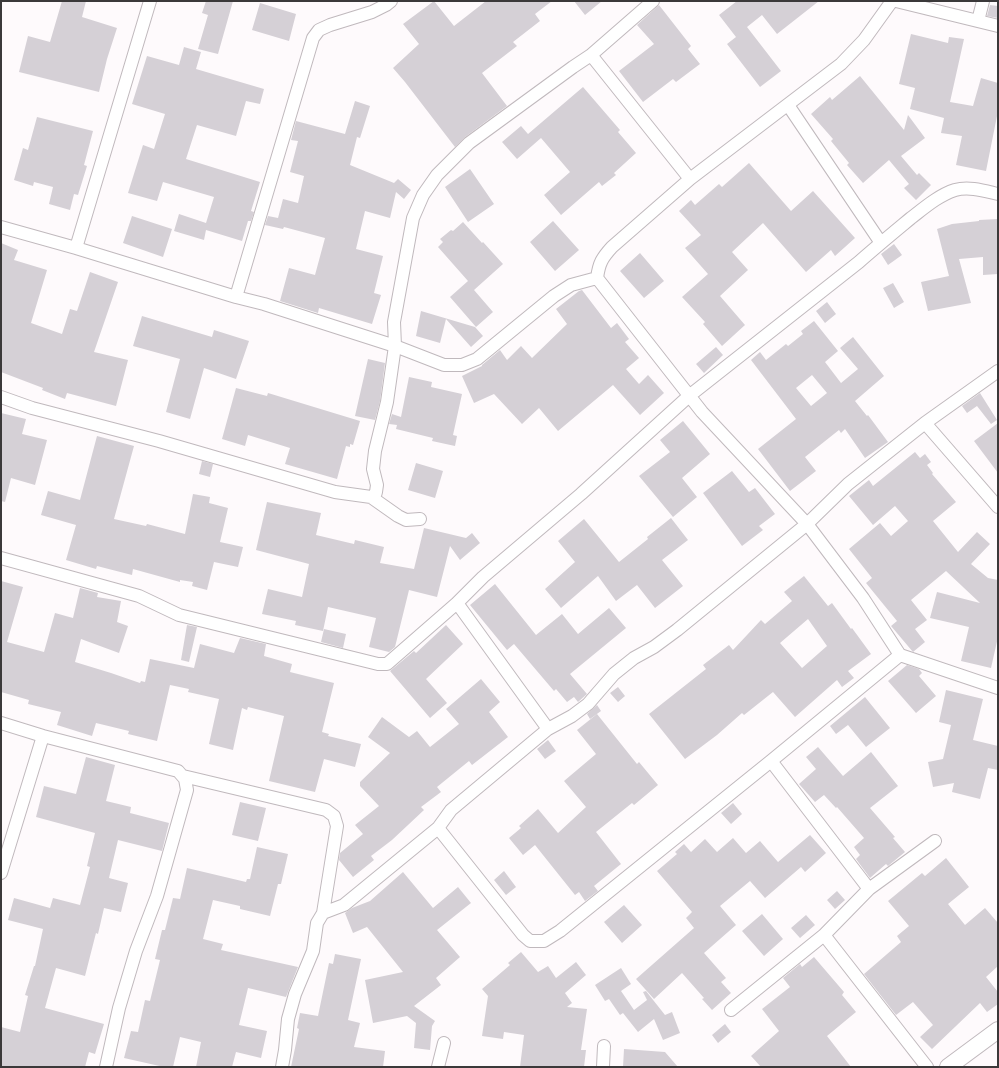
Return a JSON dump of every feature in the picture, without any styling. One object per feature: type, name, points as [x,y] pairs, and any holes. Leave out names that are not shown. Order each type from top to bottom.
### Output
[{"type":"street","points":[[76,248],[150,1]]},
{"type":"street","points":[[236,297],[313,38],[319,30],[330,24],[372,12],[391,1]]},
{"type":"street","points":[[371,497],[375,495],[377,485],[372,469],[387,402],[395,346],[394,322],[414,218],[423,195],[437,175],[469,144],[590,55],[653,1]]},
{"type":"street","points":[[892,1],[864,40],[842,64],[690,179],[612,247],[603,257],[599,265],[597,278],[702,412],[807,524],[863,598],[900,655],[998,688]]},
{"type":"street","points":[[896,1],[998,26]]},
{"type":"street","points":[[978,21],[983,1]]},
{"type":"street","points":[[590,55],[690,179]]},
{"type":"street","points":[[788,105],[881,242]]},
{"type":"street","points":[[1,558],[139,596],[179,615],[378,664],[387,664],[457,603],[483,576],[581,494],[689,396],[859,262],[881,242],[939,198],[956,190],[978,189],[998,194]]},
{"type":"street","points":[[1,227],[264,304],[395,346],[444,365],[462,365],[476,359],[554,296],[571,285],[597,278]]},
{"type":"street","points":[[323,913],[344,905],[438,828],[450,810],[548,729],[572,716],[588,704],[614,674],[634,658],[654,647],[677,630],[807,524],[848,484],[925,423],[998,371]]},
{"type":"street","points":[[1,397],[32,408],[159,441],[335,492],[371,497],[406,520],[420,519]]},
{"type":"street","points":[[925,423],[998,507]]},
{"type":"street","points":[[457,603],[548,729]]},
{"type":"street","points":[[438,828],[523,934],[530,941],[544,941],[560,931],[900,655]]},
{"type":"street","points":[[1,724],[178,771],[185,779],[187,790],[157,896],[134,958],[119,1008],[106,1067]]},
{"type":"street","points":[[1,874],[43,736]]},
{"type":"street","points":[[771,760],[869,889]]},
{"type":"street","points":[[183,776],[326,810],[334,816],[336,826],[323,913],[317,923],[312,951],[295,994],[288,1018],[282,1067]]},
{"type":"street","points":[[731,1010],[824,935],[869,889],[935,841]]},
{"type":"street","points":[[824,935],[927,1067]]},
{"type":"street","points":[[948,1067],[998,1030]]},
{"type":"street","points":[[438,1067],[444,1043]]},
{"type":"street","points":[[603,1067],[604,1046]]},
{"type":"building","points":[[62,1],[86,1],[82,17],[117,28],[107,59],[99,92],[19,72],[28,36],[50,42]]},
{"type":"building","points":[[206,1],[233,1],[218,54],[198,49],[208,15],[202,13]]},
{"type":"building","points":[[434,1],[454,26],[486,1],[552,1],[535,14],[540,21],[513,42],[517,46],[482,73],[507,106],[465,137],[455,147],[393,68],[419,44],[403,24]]},
{"type":"building","points":[[574,1],[602,1],[585,15]]},
{"type":"building","points":[[737,1],[819,1],[777,34],[762,15],[747,27],[781,71],[760,87],[727,44],[736,37],[719,15]]},
{"type":"building","points":[[260,3],[296,14],[289,41],[252,30]]},
{"type":"building","points":[[659,5],[691,46],[688,49],[700,64],[676,82],[673,79],[643,102],[619,71],[654,44],[637,25]]},
{"type":"building","points":[[990,5],[998,6],[998,18],[987,16]]},
{"type":"building","points":[[911,34],[948,43],[949,37],[964,39],[950,102],[973,106],[981,78],[998,83],[998,111],[986,171],[956,165],[962,136],[941,133],[944,118],[910,109],[915,88],[899,84]]},
{"type":"building","points":[[184,47],[201,52],[196,69],[264,89],[260,104],[246,101],[236,136],[197,125],[186,159],[260,182],[251,211],[254,212],[251,221],[248,221],[242,241],[206,230],[204,240],[174,231],[179,214],[206,223],[214,197],[163,182],[157,201],[128,193],[143,145],[154,149],[165,114],[132,104],[147,56],[179,65]]},
{"type":"building","points":[[860,76],[904,130],[908,115],[925,138],[901,156],[917,175],[919,173],[931,185],[916,200],[904,188],[909,184],[889,160],[863,183],[847,165],[849,163],[831,141],[833,139],[811,114],[830,97],[832,100]]},
{"type":"building","points":[[583,87],[620,130],[618,132],[636,153],[614,173],[616,175],[602,186],[599,182],[561,215],[544,195],[570,172],[541,138],[517,159],[502,142],[521,126],[528,134]]},
{"type":"building","points":[[355,101],[370,106],[360,138],[357,137],[350,165],[394,183],[398,179],[411,190],[404,199],[396,192],[390,218],[365,211],[356,249],[383,256],[374,293],[381,295],[372,324],[319,308],[318,313],[280,301],[289,268],[315,275],[325,238],[284,227],[283,229],[265,225],[268,216],[278,218],[283,199],[298,203],[304,176],[290,172],[298,141],[291,140],[296,121],[345,134]]},
{"type":"building","points":[[37,117],[93,131],[84,165],[87,166],[78,195],[74,194],[70,210],[49,204],[53,187],[34,182],[33,186],[14,180],[23,148],[28,150]]},
{"type":"building","points":[[749,163],[791,211],[813,191],[855,238],[835,256],[831,250],[806,272],[763,223],[732,252],[748,270],[720,296],[745,325],[722,346],[703,324],[705,322],[682,297],[708,274],[685,248],[701,235],[679,211],[691,200],[695,205],[719,184],[722,187]]},
{"type":"building","points":[[470,169],[494,204],[468,222],[445,187]]},
{"type":"building","points":[[132,216],[172,229],[163,257],[123,243]]},
{"type":"building","points":[[998,219],[998,274],[983,275],[983,257],[959,259],[971,303],[928,311],[921,282],[949,276],[937,229],[952,224]]},
{"type":"building","points":[[553,221],[579,250],[555,271],[530,242]]},
{"type":"building","points":[[463,222],[503,264],[474,290],[493,312],[476,327],[450,297],[468,281],[438,247],[443,242],[440,239],[451,230],[453,231]]},
{"type":"building","points":[[1,243],[18,250],[14,260],[47,270],[31,323],[62,334],[70,309],[77,311],[90,272],[118,282],[94,352],[128,360],[116,406],[67,393],[65,399],[42,390],[43,388],[1,372]]},
{"type":"building","points":[[894,244],[902,255],[888,265],[881,254]]},
{"type":"building","points":[[640,253],[664,281],[644,298],[620,271]]},
{"type":"building","points":[[893,283],[904,302],[894,308],[883,288]]},
{"type":"building","points":[[582,290],[611,328],[617,323],[629,339],[625,342],[639,358],[626,369],[639,384],[648,375],[664,393],[640,415],[613,385],[558,431],[539,408],[522,424],[494,394],[474,403],[462,376],[482,366],[500,350],[507,360],[521,346],[532,358],[567,324],[556,309]]},
{"type":"building","points":[[827,302],[836,314],[825,323],[816,311]]},
{"type":"building","points":[[421,311],[475,327],[483,336],[471,347],[446,319],[440,343],[416,336]]},
{"type":"building","points":[[142,316],[212,337],[214,330],[249,341],[236,379],[204,368],[190,419],[166,412],[180,359],[133,346]]},
{"type":"building","points":[[814,321],[838,351],[825,362],[841,383],[858,369],[840,348],[853,337],[884,376],[855,401],[867,416],[868,415],[888,442],[865,458],[845,429],[841,433],[839,430],[805,457],[816,471],[790,491],[758,449],[796,419],[751,360],[760,352],[766,360],[786,344],[788,346],[803,334],[801,331]],"holes":[[[812,375],[827,393],[811,406],[796,388]]]},
{"type":"building","points":[[716,347],[723,355],[704,373],[696,364]]},
{"type":"building","points":[[368,359],[385,363],[380,401],[375,420],[355,416]]},
{"type":"building","points":[[409,377],[432,382],[431,387],[462,394],[453,435],[457,436],[455,446],[432,441],[433,438],[396,429],[397,425],[389,424],[392,414],[401,417]]},
{"type":"building","points":[[236,388],[267,396],[268,393],[360,421],[353,445],[350,444],[350,447],[346,446],[337,479],[285,464],[290,448],[248,435],[245,446],[222,439]]},
{"type":"building","points":[[980,393],[997,420],[991,424],[977,406],[967,413],[962,406]]},
{"type":"building","points":[[1,413],[26,419],[22,434],[47,440],[35,485],[11,478],[5,502],[1,501]]},
{"type":"building","points":[[683,421],[710,454],[682,478],[697,497],[673,517],[639,476],[670,452],[660,440]]},
{"type":"building","points":[[998,423],[998,473],[974,441]]},
{"type":"building","points":[[97,436],[134,446],[114,519],[146,526],[147,524],[185,534],[193,494],[210,497],[209,503],[228,508],[220,542],[243,547],[238,567],[214,562],[207,590],[192,586],[193,582],[180,580],[180,582],[133,569],[132,575],[97,566],[96,569],[66,560],[76,525],[41,515],[48,491],[80,500]]},
{"type":"building","points":[[915,452],[920,458],[925,454],[931,462],[927,465],[933,473],[932,474],[956,502],[933,521],[958,552],[977,532],[990,544],[971,564],[988,578],[998,580],[998,637],[991,668],[961,661],[969,627],[930,618],[937,592],[980,603],[946,571],[911,600],[927,620],[915,629],[925,642],[913,652],[891,626],[897,621],[866,583],[872,578],[849,549],[880,523],[891,536],[908,521],[895,506],[873,525],[849,496],[869,480],[873,486]]},
{"type":"building","points":[[202,461],[213,464],[210,477],[199,474]]},
{"type":"building","points":[[416,463],[443,471],[435,498],[408,490]]},
{"type":"building","points":[[732,471],[749,492],[755,488],[775,514],[759,526],[763,530],[742,546],[703,493]]},
{"type":"building","points":[[267,502],[321,513],[316,535],[354,544],[355,540],[384,547],[380,563],[414,569],[424,528],[466,538],[472,533],[480,543],[460,560],[450,546],[437,597],[409,590],[395,647],[389,652],[369,647],[376,618],[328,607],[323,631],[295,625],[296,621],[262,614],[268,589],[302,597],[309,564],[256,550]]},
{"type":"building","points":[[671,518],[688,540],[662,560],[683,586],[655,608],[637,585],[616,601],[598,576],[561,608],[545,589],[575,562],[558,541],[584,519],[619,562]]},
{"type":"building","points":[[804,576],[828,606],[832,603],[871,654],[848,671],[854,678],[842,687],[837,680],[795,717],[773,692],[744,715],[742,713],[717,735],[685,759],[649,714],[706,669],[703,665],[729,645],[733,650],[761,620],[765,624],[792,601],[784,592]],"holes":[[[808,619],[827,646],[802,668],[780,643]]]},
{"type":"building","points":[[1,581],[23,587],[7,642],[44,652],[55,613],[73,618],[80,588],[98,593],[97,597],[121,601],[117,622],[128,626],[119,653],[81,639],[75,662],[140,683],[141,681],[145,682],[150,659],[194,668],[200,644],[234,653],[240,638],[266,644],[264,656],[292,664],[290,672],[334,683],[322,732],[329,734],[328,736],[361,744],[355,767],[324,759],[315,792],[269,781],[284,716],[248,707],[247,710],[242,708],[233,750],[209,744],[219,699],[188,692],[189,689],[170,685],[157,741],[128,734],[129,731],[96,723],[92,736],[57,725],[61,712],[28,704],[29,700],[1,692]]},
{"type":"building","points":[[495,584],[536,635],[562,614],[578,634],[609,608],[626,628],[570,674],[587,694],[578,702],[574,697],[567,702],[556,689],[554,691],[514,644],[507,650],[470,605]]},
{"type":"building","points":[[187,625],[197,627],[189,662],[181,660]]},
{"type":"building","points":[[446,625],[463,644],[426,679],[447,703],[430,718],[390,671],[414,651],[416,653]]},
{"type":"building","points":[[324,629],[346,634],[343,648],[321,642]]},
{"type":"building","points":[[907,665],[919,669],[922,673],[919,676],[936,696],[916,713],[888,681]]},
{"type":"building","points":[[481,679],[500,702],[489,712],[508,737],[472,765],[469,761],[437,787],[441,792],[421,807],[424,810],[392,840],[371,856],[374,860],[353,877],[339,860],[340,853],[363,834],[355,825],[379,806],[360,786],[360,782],[390,753],[368,737],[382,717],[409,737],[417,731],[430,747],[459,724],[446,709]]},
{"type":"building","points":[[618,687],[625,696],[618,702],[610,693]]},
{"type":"building","points":[[946,690],[983,699],[973,740],[998,746],[998,770],[988,768],[980,799],[952,792],[954,783],[933,787],[928,762],[943,759],[951,725],[939,722]]},
{"type":"building","points":[[865,697],[890,728],[866,747],[848,725],[836,734],[830,726]]},
{"type":"building","points":[[597,705],[601,711],[590,719],[587,714]]},
{"type":"building","points":[[597,714],[637,764],[639,762],[658,785],[634,805],[632,803],[596,832],[621,864],[594,886],[598,891],[585,901],[579,892],[575,895],[535,845],[523,855],[509,838],[521,828],[519,826],[538,809],[558,833],[586,807],[564,781],[596,754],[577,730]]},
{"type":"building","points":[[548,740],[556,751],[545,759],[537,749]]},
{"type":"building","points":[[818,747],[843,776],[871,752],[898,786],[870,808],[895,837],[893,838],[905,852],[888,866],[886,864],[870,878],[856,859],[860,855],[854,847],[864,838],[837,807],[836,808],[824,795],[815,802],[799,784],[816,769],[806,757]]},
{"type":"building","points":[[86,757],[115,765],[106,801],[131,807],[130,813],[169,823],[162,851],[118,840],[109,878],[128,883],[121,912],[104,908],[98,934],[96,933],[85,976],[56,968],[45,1008],[104,1024],[95,1054],[89,1052],[85,1067],[1,1067],[1,1027],[20,1032],[28,996],[25,995],[35,966],[43,929],[8,920],[14,898],[50,908],[53,898],[80,905],[90,867],[87,866],[95,833],[36,817],[44,786],[76,794]]},
{"type":"building","points":[[240,802],[266,808],[258,841],[232,835]]},
{"type":"building","points":[[733,803],[742,814],[731,824],[721,813]]},
{"type":"building","points":[[810,835],[826,853],[805,872],[801,867],[765,898],[750,881],[720,906],[736,925],[704,953],[726,978],[721,982],[731,993],[712,1010],[702,999],[704,998],[682,973],[654,999],[636,979],[694,928],[686,918],[692,912],[657,871],[677,854],[675,852],[684,844],[691,852],[705,839],[717,852],[733,838],[746,853],[760,841],[778,862]]},
{"type":"building","points":[[257,847],[288,854],[281,884],[278,884],[270,916],[240,909],[240,906],[213,900],[203,939],[223,944],[221,950],[298,967],[286,997],[248,988],[239,1025],[267,1031],[261,1058],[236,1052],[232,1067],[196,1067],[201,1042],[180,1037],[173,1067],[164,1067],[124,1058],[131,1031],[138,1032],[145,1000],[150,1001],[160,960],[155,959],[162,930],[165,930],[173,898],[180,899],[187,868],[246,882],[247,879],[250,879]]},
{"type":"building","points":[[946,858],[969,887],[948,904],[965,925],[985,908],[998,923],[998,966],[986,977],[998,992],[998,1004],[987,1012],[980,1003],[932,1049],[920,1037],[933,1025],[913,1002],[896,1015],[864,974],[901,942],[897,936],[909,926],[888,901],[922,873],[925,876]]},
{"type":"building","points":[[504,871],[516,887],[506,895],[494,880]]},
{"type":"building","points":[[403,872],[433,908],[458,887],[471,903],[437,930],[460,957],[436,978],[441,985],[414,1006],[435,1021],[432,1026],[430,1050],[414,1048],[416,1023],[407,1016],[373,1023],[365,980],[403,972],[367,927],[353,933],[345,913],[352,908],[370,901]]},
{"type":"building","points":[[837,891],[845,900],[835,909],[827,900]]},
{"type":"building","points":[[624,905],[642,925],[622,943],[604,922]]},
{"type":"building","points":[[762,914],[783,939],[764,956],[742,931]]},
{"type":"building","points":[[806,915],[815,925],[800,938],[791,928]]},
{"type":"building","points":[[521,952],[538,972],[548,966],[556,978],[576,962],[586,975],[565,993],[572,1003],[567,1007],[587,1009],[581,1050],[586,1050],[584,1067],[520,1067],[524,1035],[504,1032],[503,1039],[482,1036],[488,996],[482,989],[510,965],[508,963]]},
{"type":"building","points":[[335,954],[361,959],[348,1020],[360,1023],[354,1047],[385,1051],[383,1067],[291,1067],[299,1029],[297,1028],[300,1013],[318,1016],[329,963],[333,964]]},
{"type":"building","points":[[814,957],[844,992],[842,995],[856,1012],[827,1036],[851,1067],[761,1067],[751,1056],[779,1031],[762,1009],[790,987],[783,978],[800,964],[802,967]]},
{"type":"building","points":[[621,968],[631,984],[621,991],[634,1010],[647,1000],[643,992],[646,991],[665,1015],[672,1012],[680,1033],[663,1040],[654,1019],[638,1032],[623,1013],[620,1015],[609,999],[605,1001],[595,985]]},
{"type":"building","points":[[725,1024],[731,1032],[718,1043],[712,1035]]},
{"type":"building","points":[[624,1049],[665,1052],[678,1067],[623,1067]]}]
